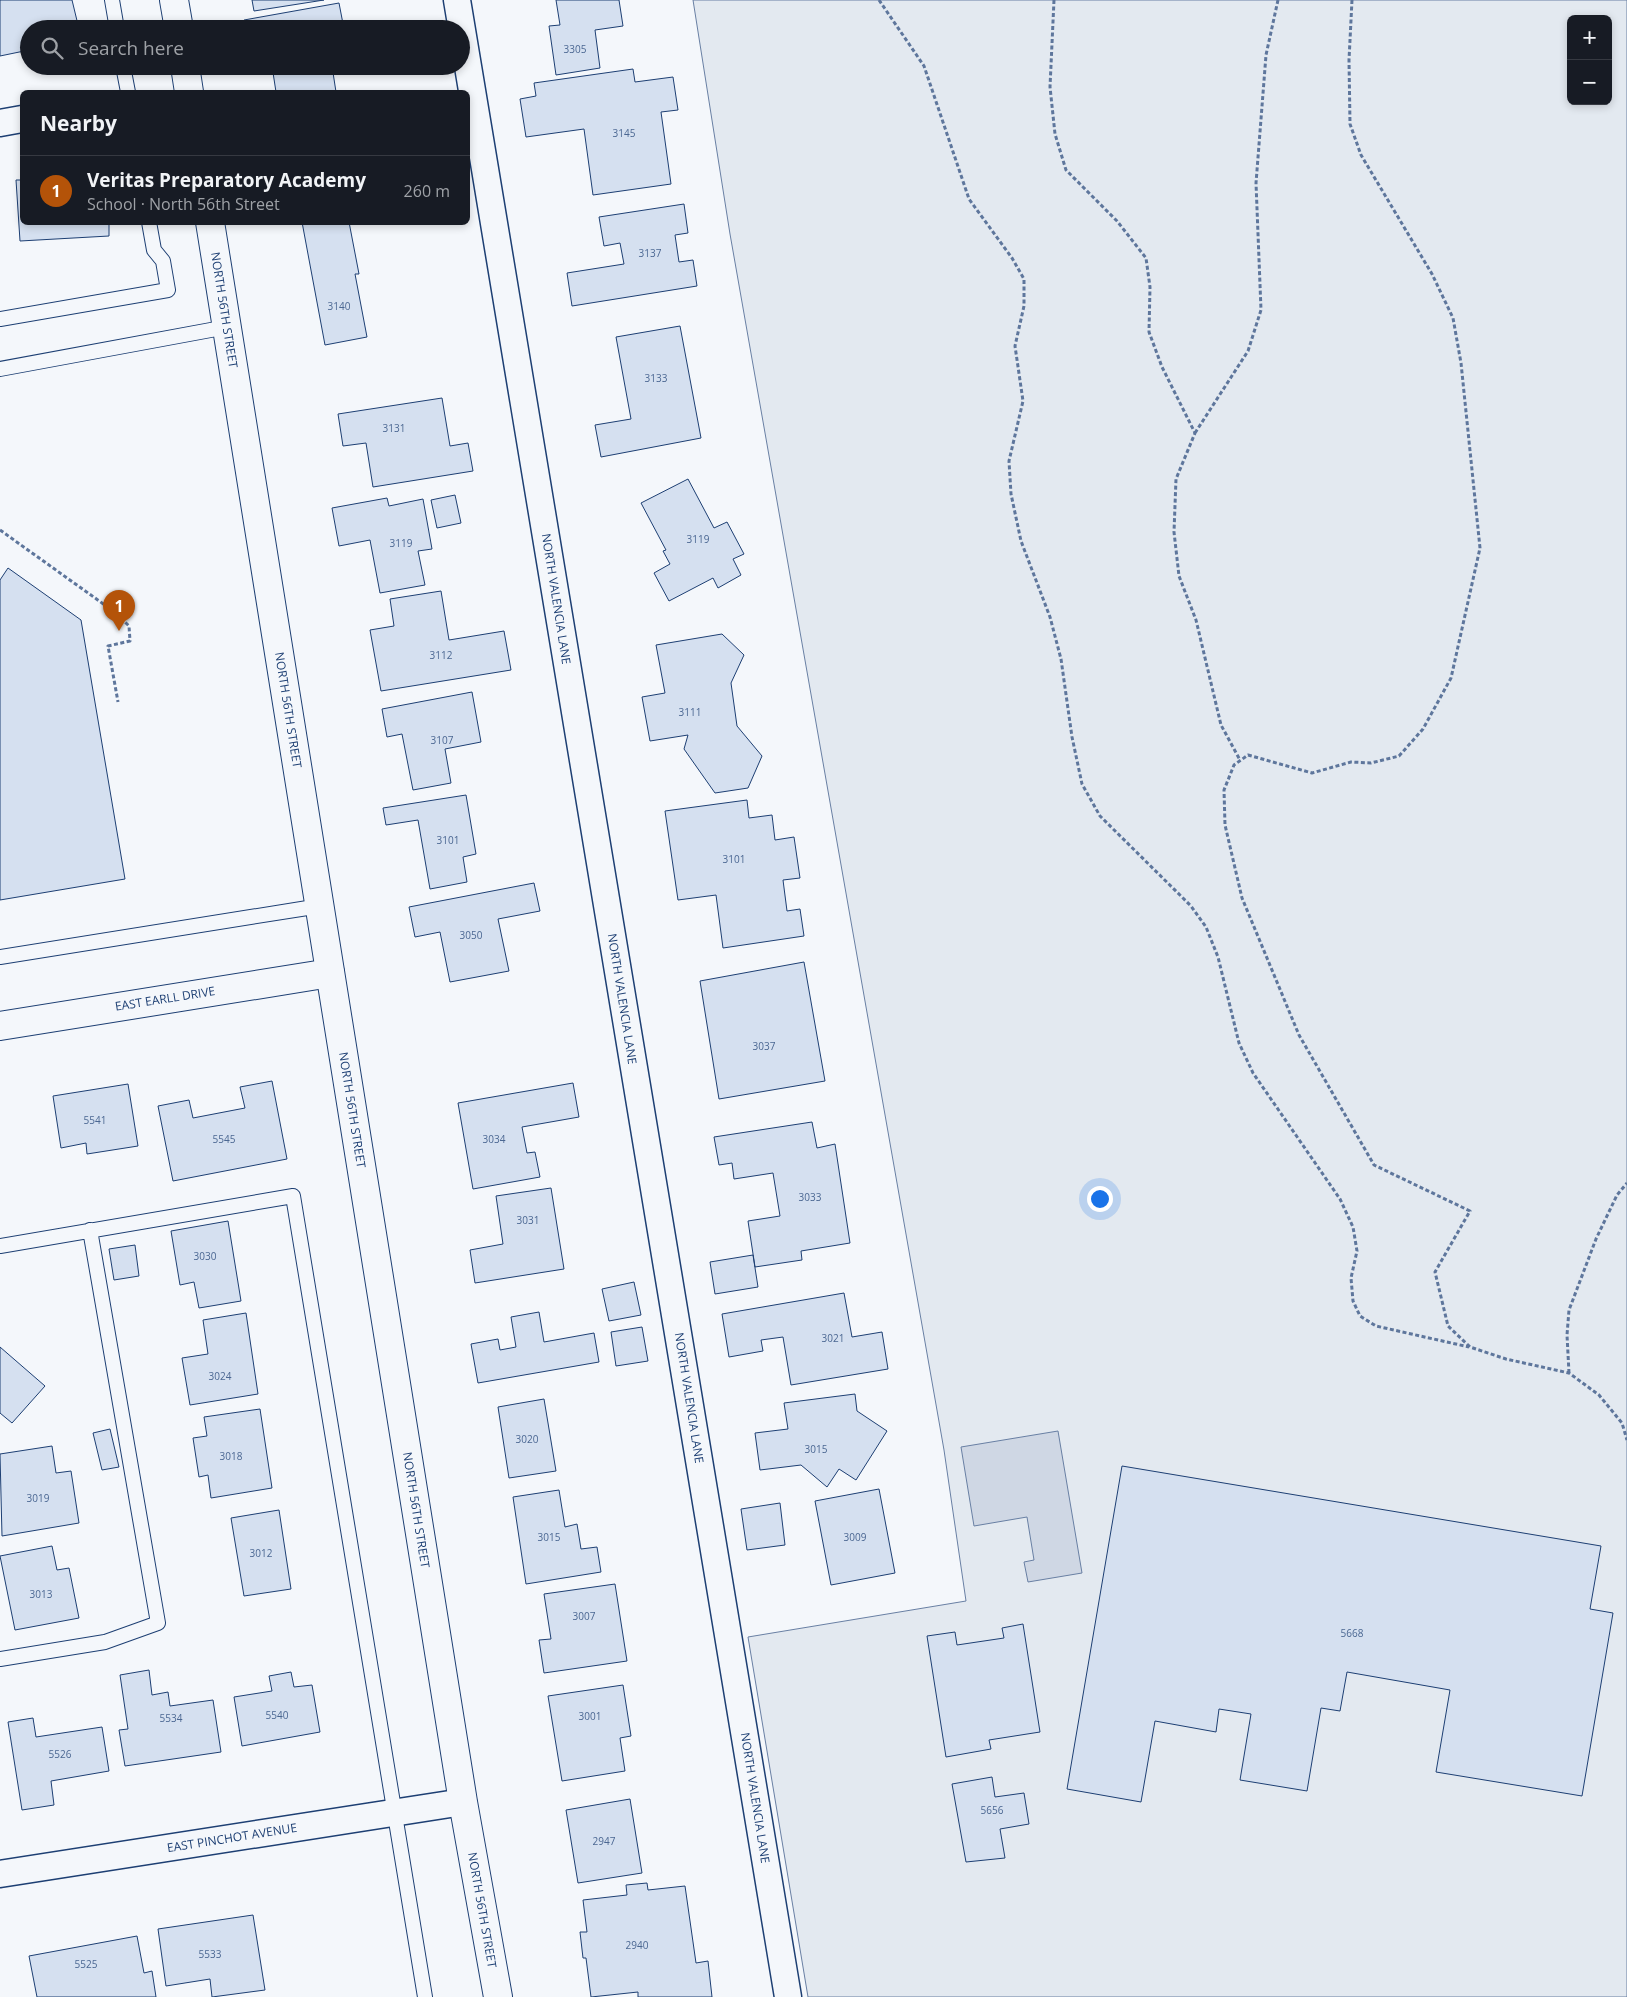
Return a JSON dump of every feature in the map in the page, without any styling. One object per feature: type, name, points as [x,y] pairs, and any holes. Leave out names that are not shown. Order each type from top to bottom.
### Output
[{"type":"main road","points":[[174,0],[177,20]]},
{"type":"main road","name":"NORTH 56TH STREET","points":[[210,225],[463,1802],[498,1997]]},
{"type":"main road","name":"EAST EARLL DRIVE","points":[[0,1026],[330,973]]},
{"type":"street","name":"NORTH VALENCIA LANE","points":[[457,0],[460,20]]},
{"type":"street","name":"NORTH VALENCIA LANE","points":[[469,75],[788,1997]]},
{"type":"street","points":[[0,123],[20,119]]},
{"type":"street","name":"EAST PINCHOT AVENUE","points":[[0,1874],[463,1802]]},
{"type":"lane","points":[[112,0],[115,20]]},
{"type":"lane","points":[[125,75],[128,90]]},
{"type":"lane","points":[[0,319],[168,290],[163,261],[154,250],[150,225]]},
{"type":"lane","points":[[0,369],[227,327]]},
{"type":"lane","points":[[0,957],[320,906]]},
{"type":"lane","points":[[0,1246],[293,1196],[425,1997]]},
{"type":"lane","points":[[0,1659],[105,1642],[158,1623],[90,1230]]},
{"type":"path","points":[[879,0],[924,66],[969,199],[1012,258],[1024,279],[1024,306],[1015,346],[1023,401],[1009,462],[1011,494],[1021,541],[1050,617],[1061,660],[1072,737],[1082,784],[1100,816],[1191,906],[1206,927],[1218,957],[1239,1043],[1253,1073],[1340,1200],[1353,1227],[1357,1251],[1351,1278],[1353,1301],[1360,1316],[1376,1326],[1470,1347],[1506,1359],[1569,1373],[1599,1396],[1622,1423],[1627,1440]]},
{"type":"path","points":[[1054,0],[1050,87],[1055,134],[1066,170],[1117,221],[1146,258],[1150,287],[1150,332],[1162,367],[1195,432]]},
{"type":"path","points":[[1240,760],[1221,725],[1196,620],[1179,576],[1174,532],[1176,479],[1195,432],[1248,351],[1261,310],[1256,182],[1266,55],[1278,0]]},
{"type":"path","points":[[1352,0],[1349,60],[1350,124],[1360,155],[1432,274],[1453,318],[1461,363],[1480,548],[1451,678],[1422,729],[1399,756],[1371,763],[1351,762],[1312,773],[1248,755],[1234,765],[1224,790],[1225,826],[1242,898],[1300,1035],[1374,1165],[1470,1211],[1435,1272],[1448,1326],[1470,1347]]},
{"type":"path","points":[[0,530],[116,613],[129,626],[130,641],[108,646],[118,702]]},
{"type":"path","points":[[1569,1373],[1567,1335],[1569,1310],[1596,1239],[1617,1195],[1627,1184]]},
{"type":"shaded area","points":[[693,0],[1627,0],[1627,1997],[808,1997],[748,1637],[966,1601],[944,1450],[730,234]]},
{"type":"shaded area","points":[[1058,1431],[1082,1573],[1028,1582],[1024,1562],[1034,1560],[1027,1517],[974,1526],[961,1447]]},
{"type":"building","points":[[0,0],[72,0],[77,20],[20,20],[20,52],[0,56]]},
{"type":"building","points":[[252,0],[324,0],[254,11]]},
{"type":"building","points":[[556,0],[619,0],[623,26],[595,30],[600,68],[556,75],[549,26],[560,25]]},
{"type":"building","points":[[339,3],[342,20],[244,20]]},
{"type":"building","points":[[633,69],[635,82],[673,77],[678,110],[661,112],[671,184],[593,195],[584,129],[526,137],[520,99],[536,96],[534,83]]},
{"type":"building","points":[[273,75],[333,75],[336,90],[276,90]]},
{"type":"building","points":[[16,180],[20,180],[20,225],[109,225],[109,236],[20,241]]},
{"type":"building","points":[[684,204],[688,233],[675,235],[679,262],[693,260],[697,286],[572,306],[567,273],[624,264],[620,243],[604,246],[599,217]]},
{"type":"building","points":[[303,225],[350,225],[359,274],[355,274],[367,337],[325,345]]},
{"type":"building","points":[[680,326],[701,438],[601,457],[595,425],[631,419],[616,337]]},
{"type":"building","points":[[442,398],[450,446],[468,443],[473,471],[373,487],[366,443],[343,446],[338,414]]},
{"type":"building","points":[[688,479],[714,528],[727,522],[744,554],[733,559],[741,575],[718,588],[713,578],[669,601],[654,573],[670,564],[663,551],[666,550],[641,503]]},
{"type":"building","points":[[455,495],[461,523],[437,528],[431,500]]},
{"type":"building","points":[[387,498],[389,506],[423,499],[432,549],[418,551],[425,585],[380,593],[370,540],[339,546],[332,508]]},
{"type":"building","points":[[8,568],[81,620],[125,879],[0,900],[0,580]]},
{"type":"building","points":[[441,591],[449,640],[504,631],[511,670],[381,691],[370,630],[394,626],[390,599]]},
{"type":"building","points":[[722,634],[744,655],[731,683],[737,726],[762,756],[748,788],[715,793],[684,749],[688,735],[650,741],[642,697],[665,693],[656,645]]},
{"type":"building","points":[[472,692],[481,742],[445,749],[451,783],[413,790],[402,734],[387,737],[382,709]]},
{"type":"building","points":[[466,795],[476,854],[463,857],[467,882],[430,889],[418,820],[386,825],[383,808]]},
{"type":"building","points":[[747,800],[749,818],[772,815],[775,840],[794,837],[800,878],[783,880],[787,911],[800,909],[804,936],[723,948],[716,895],[678,900],[665,811]]},
{"type":"building","points":[[534,883],[540,911],[498,919],[509,971],[450,982],[440,932],[415,937],[409,907]]},
{"type":"building","points":[[804,962],[825,1081],[719,1099],[700,981]]},
{"type":"building","points":[[272,1081],[287,1159],[173,1181],[158,1106],[189,1100],[193,1118],[245,1108],[240,1087]]},
{"type":"building","points":[[573,1083],[579,1117],[522,1127],[527,1153],[535,1152],[540,1177],[473,1189],[458,1103]]},
{"type":"building","points":[[128,1084],[138,1146],[87,1154],[86,1143],[61,1148],[53,1096]]},
{"type":"building","points":[[812,1122],[817,1148],[835,1144],[850,1243],[801,1251],[802,1260],[755,1267],[748,1221],[780,1216],[773,1173],[734,1179],[732,1163],[719,1165],[714,1137]]},
{"type":"building","points":[[551,1188],[564,1269],[475,1283],[470,1250],[503,1244],[496,1196]]},
{"type":"building","points":[[228,1221],[241,1301],[199,1308],[194,1282],[180,1285],[171,1231]]},
{"type":"building","points":[[135,1245],[139,1276],[114,1280],[109,1249]]},
{"type":"building","points":[[753,1255],[758,1287],[715,1294],[710,1262]]},
{"type":"building","points":[[634,1282],[641,1315],[609,1321],[602,1289]]},
{"type":"building","points":[[844,1293],[852,1337],[882,1332],[888,1369],[791,1385],[783,1337],[761,1340],[763,1351],[729,1357],[722,1314]]},
{"type":"building","points":[[539,1312],[544,1342],[594,1333],[599,1362],[478,1383],[471,1344],[498,1339],[500,1350],[516,1347],[511,1317]]},
{"type":"building","points":[[246,1313],[258,1394],[190,1405],[182,1358],[208,1354],[203,1320]]},
{"type":"building","points":[[642,1327],[648,1361],[616,1366],[611,1332]]},
{"type":"building","points":[[0,1347],[45,1386],[12,1423],[0,1413]]},
{"type":"building","points":[[855,1394],[857,1411],[887,1431],[856,1480],[839,1469],[827,1487],[801,1465],[760,1470],[755,1433],[788,1429],[784,1403]]},
{"type":"building","points":[[544,1399],[556,1471],[509,1478],[498,1407]]},
{"type":"building","points":[[260,1409],[272,1488],[211,1498],[208,1475],[199,1477],[193,1438],[207,1436],[204,1417]]},
{"type":"building","points":[[110,1429],[119,1467],[102,1470],[93,1433]]},
{"type":"building","points":[[52,1446],[56,1473],[71,1471],[79,1523],[2,1536],[0,1454]]},
{"type":"building","points":[[1122,1466],[1601,1546],[1590,1609],[1613,1613],[1582,1796],[1436,1772],[1450,1690],[1347,1672],[1340,1711],[1321,1708],[1307,1791],[1240,1780],[1251,1714],[1219,1709],[1216,1732],[1155,1721],[1141,1802],[1067,1789]]},
{"type":"building","points":[[879,1489],[895,1573],[831,1585],[815,1501]]},
{"type":"building","points":[[559,1490],[565,1527],[577,1524],[581,1549],[597,1547],[601,1572],[526,1584],[513,1497]]},
{"type":"building","points":[[780,1503],[785,1545],[747,1550],[741,1509]]},
{"type":"building","points":[[279,1510],[291,1589],[244,1596],[231,1518]]},
{"type":"building","points":[[52,1546],[57,1570],[69,1568],[79,1618],[15,1630],[0,1556]]},
{"type":"building","points":[[615,1584],[627,1661],[544,1673],[539,1640],[551,1639],[544,1594]]},
{"type":"building","points":[[1023,1624],[1040,1732],[989,1740],[991,1749],[946,1757],[927,1636],[955,1632],[957,1645],[1004,1638],[1002,1628]]},
{"type":"building","points":[[149,1670],[152,1695],[168,1692],[170,1706],[213,1700],[221,1752],[125,1766],[119,1730],[128,1729],[120,1675]]},
{"type":"building","points":[[291,1672],[294,1687],[312,1685],[320,1732],[242,1746],[234,1697],[272,1691],[269,1676]]},
{"type":"building","points":[[623,1685],[631,1736],[620,1738],[625,1771],[562,1781],[548,1696]]},
{"type":"building","points":[[33,1718],[36,1737],[102,1727],[109,1771],[51,1781],[54,1805],[22,1810],[8,1722]]},
{"type":"building","points":[[992,1777],[995,1797],[1024,1793],[1029,1824],[1000,1829],[1005,1858],[966,1862],[952,1784]]},
{"type":"building","points":[[630,1799],[642,1873],[578,1883],[566,1810]]},
{"type":"building","points":[[647,1883],[648,1890],[685,1886],[696,1963],[708,1961],[712,1997],[638,1997],[638,1992],[591,1997],[586,1958],[583,1958],[580,1932],[587,1932],[583,1900],[627,1895],[626,1885]]},
{"type":"building","points":[[253,1915],[265,1990],[212,1997],[210,1979],[166,1986],[158,1929]]},
{"type":"building","points":[[137,1936],[144,1973],[152,1971],[156,1997],[37,1997],[29,1956]]},
{"type":"place","name":"Veritas Preparatory Academy","points":[[119,631]]}]
